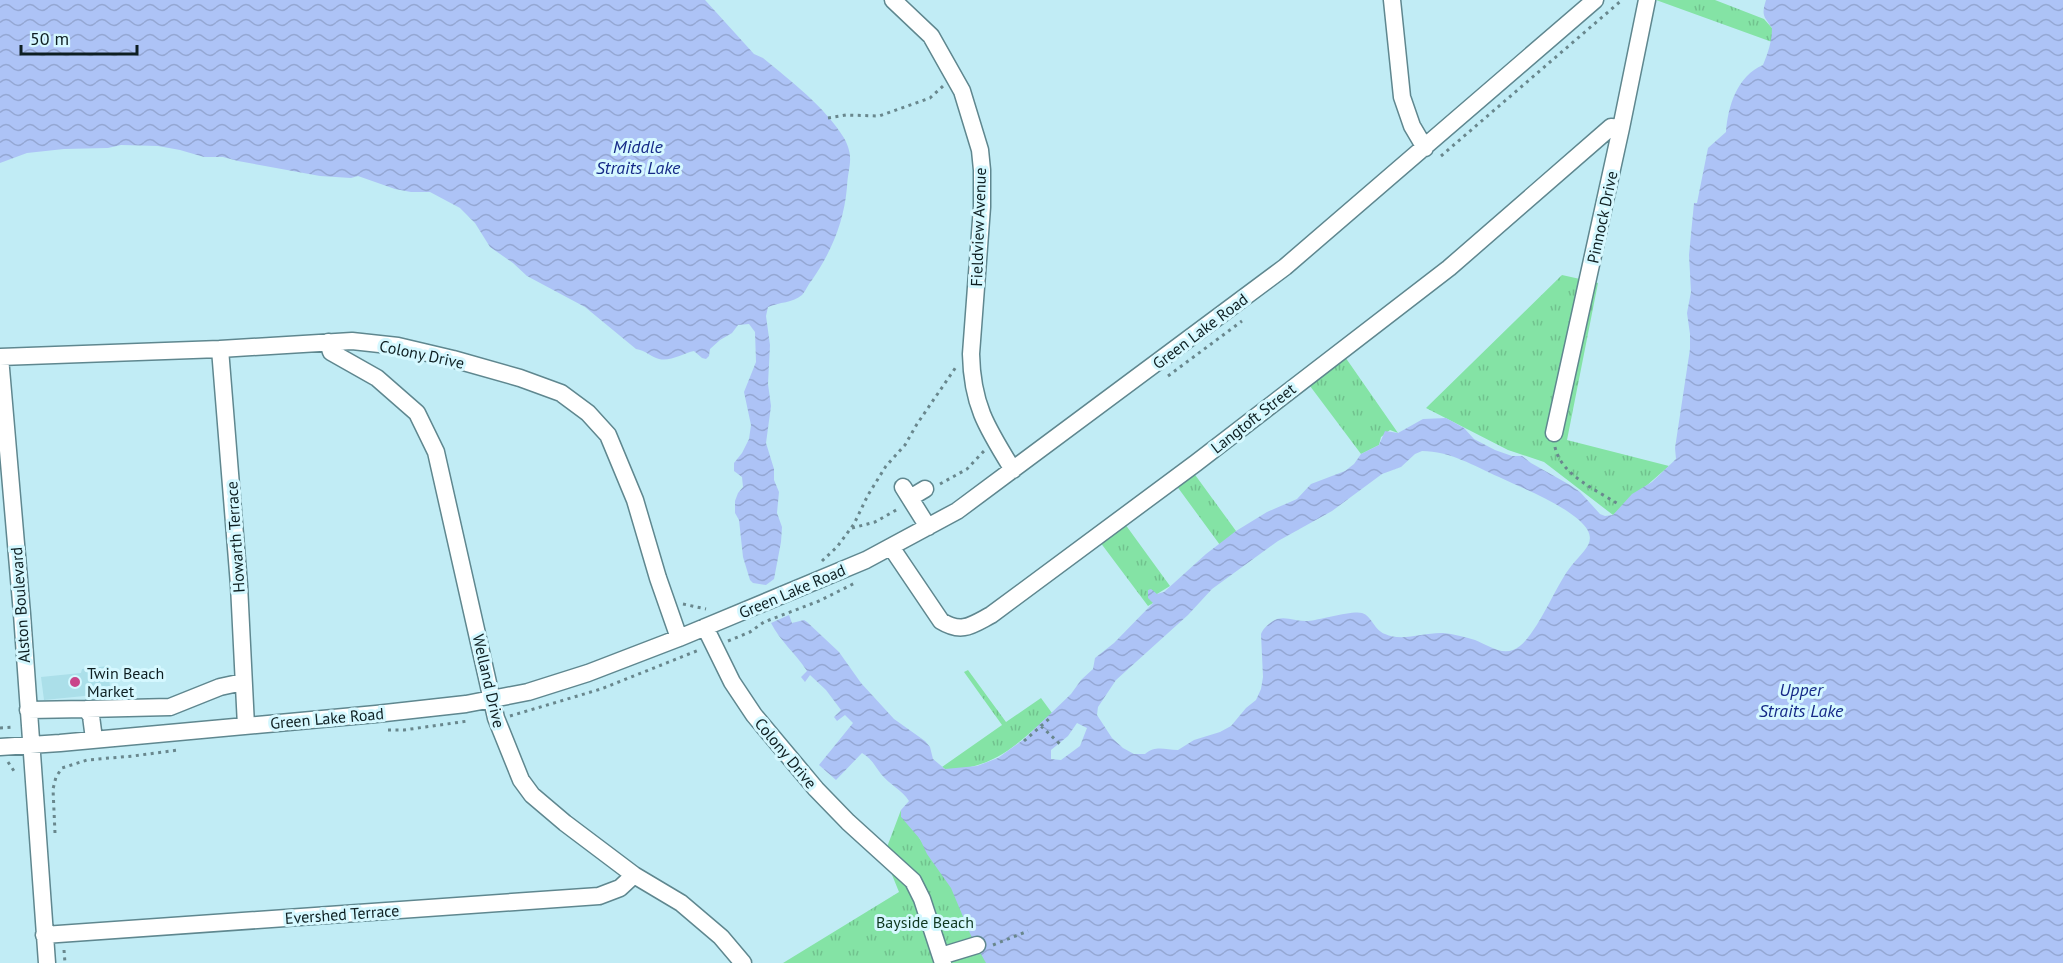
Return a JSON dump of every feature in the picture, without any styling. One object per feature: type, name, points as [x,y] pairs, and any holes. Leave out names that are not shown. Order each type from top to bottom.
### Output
[{"type":"street","name":"Fieldview Avenue","points":[[893,0],[931,36],[962,91],[980,150],[982,207],[971,374],[976,399],[988,428],[1013,470]]},
{"type":"street","points":[[1392,0],[1401,97],[1412,126],[1425,148]]},
{"type":"street","name":"Green Lake Road","points":[[0,747],[376,714],[493,699],[528,692],[588,673],[817,582],[891,547],[957,511],[1285,267],[1595,0]]},
{"type":"street","name":"Pinnock Drive","points":[[1554,433],[1647,0]]},
{"type":"street","name":"Langtoft Street","points":[[891,547],[941,621],[959,629],[969,627],[991,615],[1196,463],[1440,275],[1518,210],[1611,127],[1621,128]]},
{"type":"street","name":"Colony Drive","points":[[0,357],[220,349],[352,341],[398,346],[453,359],[520,378],[561,393],[579,406],[608,435],[635,500],[664,597],[679,638]]},
{"type":"street","name":"Welland Drive","points":[[328,342],[331,352],[377,378],[417,413],[436,452],[496,718],[520,780],[532,795],[565,823],[634,875],[681,903],[722,937],[743,963]]},
{"type":"street","name":"Howarth Terrace","points":[[220,349],[246,726]]},
{"type":"street","name":"Alston Boulevard","points":[[0,357],[31,745]]},
{"type":"street","points":[[925,489],[906,493],[928,527]]},
{"type":"street","name":"Colony Drive","points":[[705,627],[732,681],[754,715],[824,797],[913,881],[922,898],[942,960]]},
{"type":"street","points":[[28,710],[170,707],[220,687],[243,682]]},
{"type":"street","points":[[176,705],[179,732]]},
{"type":"street","points":[[86,709],[91,716],[94,740]]},
{"type":"street","points":[[31,745],[46,963]]},
{"type":"street","name":"Evershed Terrace","points":[[44,935],[599,896],[620,888],[634,875]]},
{"type":"street","points":[[942,960],[982,946]]},
{"type":"path","points":[[828,118],[888,114],[927,99]]},
{"type":"path","points":[[817,565],[837,548],[854,524],[886,466],[905,445],[954,369],[971,354]]},
{"type":"path","points":[[1554,433],[1553,443],[1565,469],[1618,504]]},
{"type":"path","points":[[664,597],[691,606],[713,609]]},
{"type":"path","points":[[383,730],[404,730],[518,715],[601,689],[750,632],[764,622],[794,610]]},
{"type":"path","points":[[1024,741],[1050,718]]},
{"type":"path","points":[[1041,726],[1062,746]]},
{"type":"path","points":[[0,728],[6,728]]},
{"type":"path","points":[[55,835],[53,789],[56,777],[62,768],[87,760],[179,750]]},
{"type":"path","points":[[982,946],[1029,931]]},
{"type":"path","points":[[62,934],[65,963]]},
{"type":"shaded area","name":"Twin Beach Market","points":[[108,666],[110,687],[94,689],[94,695],[44,700],[41,677],[81,673],[82,669]]},
{"type":"green space","points":[[1656,0],[1715,0],[1764,19],[1772,28],[1772,42]]},
{"type":"green space","points":[[1562,275],[1598,283],[1567,440],[1669,466],[1613,515],[1544,462],[1508,450],[1426,408]]},
{"type":"green space","points":[[1343,354],[1398,433],[1390,430],[1381,437],[1379,445],[1361,454],[1307,382]]},
{"type":"green space","points":[[1193,472],[1236,531],[1220,545],[1176,485]]},
{"type":"green space","points":[[1125,524],[1170,586],[1157,594],[1153,603],[1148,606],[1100,542]]},
{"type":"green space","points":[[968,670],[1006,722],[1041,698],[1052,713],[1028,735],[991,760],[962,768],[945,769],[942,767],[1002,725],[964,672]]},
{"type":"green space","name":"Bayside Beach","points":[[901,810],[961,902],[994,963],[783,963],[899,892],[884,855]]},
{"type":"water","name":"Middle Straits Lake","points":[[0,0],[705,0],[754,54],[763,58],[785,76],[827,115],[844,138],[850,157],[843,212],[836,235],[825,258],[802,295],[794,300],[768,307],[766,316],[770,345],[768,384],[771,406],[766,443],[779,492],[777,513],[782,527],[774,579],[766,585],[753,583],[750,580],[743,557],[739,520],[735,513],[735,501],[743,487],[742,477],[734,471],[734,463],[749,439],[751,425],[744,392],[756,362],[755,332],[749,324],[738,325],[732,333],[710,349],[706,359],[694,351],[663,360],[656,358],[636,349],[585,307],[527,276],[490,247],[475,223],[460,208],[430,192],[395,189],[358,176],[351,178],[320,176],[223,157],[204,157],[158,146],[121,145],[108,148],[64,149],[27,153],[0,163]]},
{"type":"water","name":"Upper Straits Lake","points":[[1766,0],[2063,0],[2063,963],[986,963],[972,938],[951,888],[927,854],[920,839],[901,817],[901,810],[909,801],[906,797],[884,778],[871,760],[862,753],[836,780],[819,765],[853,723],[845,715],[837,721],[834,717],[841,710],[826,690],[810,675],[805,682],[801,677],[807,671],[771,623],[789,615],[792,623],[804,620],[807,622],[839,652],[861,683],[894,719],[925,741],[930,747],[933,759],[945,769],[977,766],[998,758],[1023,740],[1071,694],[1093,669],[1095,658],[1114,643],[1153,603],[1148,598],[1148,590],[1151,589],[1157,594],[1164,592],[1206,554],[1236,531],[1267,512],[1297,499],[1311,484],[1345,471],[1361,454],[1379,445],[1385,431],[1398,433],[1423,419],[1446,418],[1464,428],[1474,439],[1495,450],[1512,456],[1522,456],[1570,485],[1580,492],[1600,514],[1613,515],[1632,494],[1652,482],[1676,459],[1675,448],[1690,349],[1687,313],[1691,292],[1689,255],[1694,203],[1697,203],[1708,148],[1726,132],[1729,112],[1740,84],[1754,70],[1763,65],[1767,56],[1772,28],[1764,16]],"holes":[[[1422,451],[1462,460],[1540,496],[1570,513],[1586,527],[1589,533],[1589,544],[1565,574],[1537,625],[1521,645],[1513,650],[1503,651],[1475,640],[1447,633],[1392,636],[1381,632],[1368,617],[1358,612],[1308,621],[1277,619],[1267,625],[1261,634],[1263,677],[1261,689],[1256,700],[1231,726],[1194,740],[1178,750],[1157,749],[1145,754],[1134,754],[1112,738],[1097,715],[1098,707],[1116,680],[1188,615],[1212,589],[1278,541],[1332,511],[1382,474],[1401,467],[1415,454]],[[1077,723],[1087,728],[1080,746],[1061,760],[1051,759],[1051,750],[1068,736]]]},
{"type":"place","name":"Twin Beach Market","points":[[75,682]]}]
